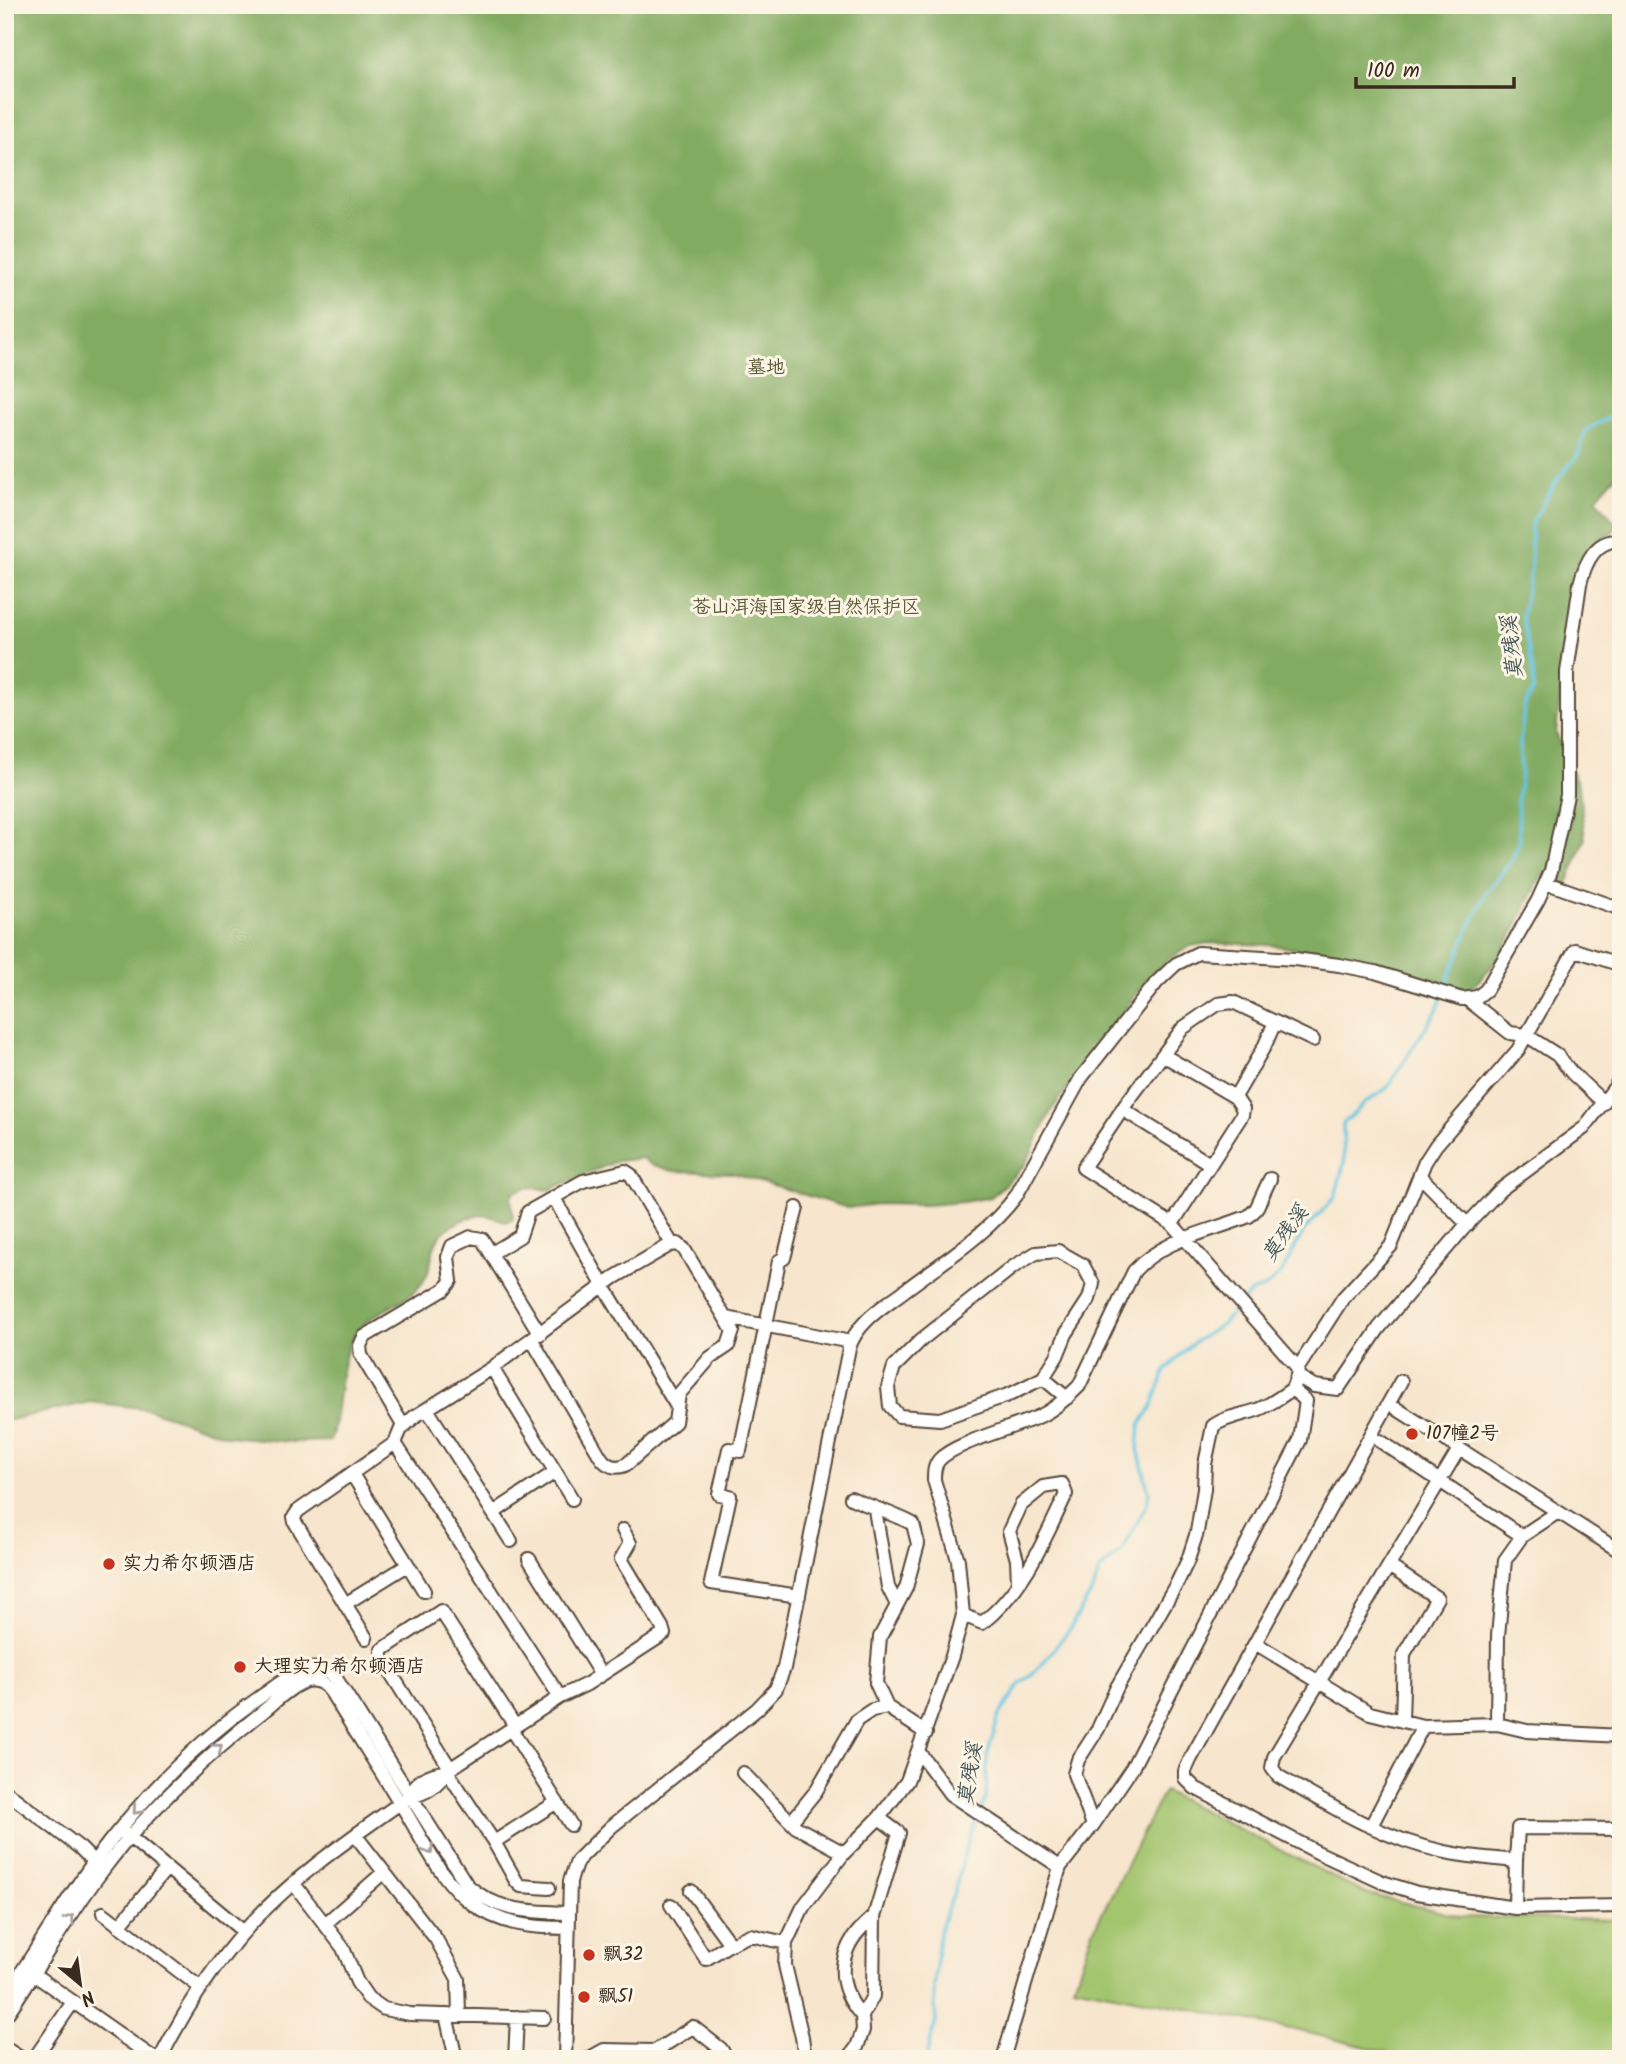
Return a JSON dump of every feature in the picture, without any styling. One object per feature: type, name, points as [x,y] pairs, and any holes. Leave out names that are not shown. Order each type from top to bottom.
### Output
[{"type":"street","points":[[1464,999],[1481,995],[1491,984],[1547,883],[1567,795],[1567,672],[1583,570],[1593,552],[1605,543],[1621,541]]},
{"type":"street","points":[[1547,883],[1621,909]]},
{"type":"street","points":[[1093,1825],[1074,1774],[1078,1760],[1098,1729],[1116,1688],[1188,1560],[1198,1532],[1205,1464],[1213,1426],[1220,1421],[1259,1409],[1292,1389],[1298,1372],[1343,1298],[1391,1246],[1436,1145],[1518,1050],[1575,950],[1621,965]]},
{"type":"street","points":[[565,2059],[568,1913],[572,1870],[583,1853],[611,1827],[763,1704],[776,1689],[784,1668],[851,1342],[865,1322],[1006,1209],[1016,1196],[1081,1078],[1168,971],[1198,953],[1295,959],[1375,972],[1420,985],[1464,999],[1510,1033],[1526,1035],[1557,1055],[1604,1103]]},
{"type":"street","points":[[1312,1040],[1233,1002],[1222,1003],[1183,1028],[1122,1109],[1083,1168],[1171,1224],[1246,1308],[1298,1372],[1314,1386],[1338,1389],[1379,1328],[1468,1224],[1500,1189],[1584,1128],[1621,1079]]},
{"type":"street","points":[[1235,1097],[1262,1052],[1275,1022]]},
{"type":"street","points":[[1163,1055],[1235,1097],[1243,1108],[1242,1115],[1171,1224]]},
{"type":"street","points":[[1122,1109],[1210,1164]]},
{"type":"street","points":[[492,1253],[520,1236],[528,1212],[593,1178],[628,1172],[672,1244]]},
{"type":"street","points":[[1420,1176],[1468,1224]]},
{"type":"street","points":[[805,2059],[803,2037],[785,1965],[786,1943],[803,1907],[844,1853],[879,1818],[908,1781],[952,1656],[963,1615],[958,1560],[934,1480],[938,1461],[958,1448],[1041,1415],[1066,1398],[1079,1386],[1133,1271],[1143,1260],[1183,1239],[1249,1216],[1256,1209],[1270,1179]]},
{"type":"street","points":[[554,1198],[676,1405]]},
{"type":"street","points":[[797,1208],[784,1258],[779,1261],[740,1451],[729,1449],[719,1494],[730,1496],[711,1583],[799,1596]]},
{"type":"street","points":[[366,1638],[294,1520],[298,1511],[395,1443],[408,1421],[492,1368],[536,1337],[604,1285],[672,1244],[678,1244],[684,1249],[732,1329],[731,1342],[710,1358],[679,1394],[675,1422],[627,1464],[621,1467],[611,1466],[600,1456],[536,1337],[492,1253],[482,1238],[475,1236],[452,1246],[448,1257],[451,1278],[448,1286],[361,1341],[361,1355],[404,1427]]},
{"type":"street","points":[[1058,1251],[1083,1265],[1093,1284],[1089,1299],[1042,1378],[1011,1394],[940,1419],[899,1416],[890,1406],[888,1387],[894,1367],[921,1340],[1013,1267],[1035,1253],[1058,1251]]},
{"type":"street","points":[[726,1318],[851,1342]]},
{"type":"street","points":[[492,1368],[572,1499]]},
{"type":"street","points":[[1042,1378],[1066,1398]]},
{"type":"street","points":[[1401,1381],[1255,1643],[1185,1772],[1185,1778],[1189,1784],[1317,1852],[1382,1882],[1417,1893],[1515,1908],[1621,1906]]},
{"type":"street","points":[[1003,2059],[1060,1867],[1132,1768],[1300,1440],[1306,1401],[1314,1386]]},
{"type":"street","points":[[1292,1389],[1306,1401]]},
{"type":"street","points":[[427,1409],[511,1541]]},
{"type":"street","points":[[1397,1409],[1621,1552]]},
{"type":"street","points":[[1380,1441],[1522,1536]]},
{"type":"street","points":[[395,1443],[560,1697]]},
{"type":"street","points":[[1460,1449],[1274,1757],[1272,1768],[1278,1776],[1371,1826],[1438,1851],[1516,1861]]},
{"type":"street","points":[[493,1513],[555,1472]]},
{"type":"street","points":[[352,1474],[424,1591]]},
{"type":"street","points":[[963,1615],[982,1623],[998,1611],[1037,1557],[1066,1494],[1062,1484],[1043,1487],[1021,1505],[1009,1531],[1017,1560],[1018,1582]]},
{"type":"street","points":[[851,1499],[913,1524],[918,1544],[906,1588],[880,1637],[876,1684],[887,1707],[926,1733]]},
{"type":"street","points":[[875,1510],[888,1587],[897,1605]]},
{"type":"street","points":[[1497,1724],[1498,1636],[1505,1560],[1522,1536],[1558,1512]]},
{"type":"street","points":[[29,1971],[158,2059],[201,1988],[244,1932],[294,1884],[405,1800],[429,1790],[447,1770],[664,1634],[621,1559],[630,1543],[623,1530]]},
{"type":"street","points":[[529,1559],[601,1675]]},
{"type":"street","points":[[345,1604],[408,1565]]},
{"type":"street","points":[[1389,1566],[1437,1598],[1404,1654],[1402,1721]]},
{"type":"street","points":[[549,1888],[521,1886],[447,1770],[382,1659],[382,1650],[441,1611],[571,1825]]},
{"type":"street","points":[[1255,1643],[1370,1713],[1423,1726],[1497,1724],[1527,1731],[1621,1736]]},
{"type":"street","points":[[5,2017],[29,1971],[98,1867],[174,1770],[253,1702],[292,1675],[309,1668],[327,1672],[337,1681],[405,1800],[437,1863],[461,1895],[480,1909],[512,1923],[530,1927],[568,1928]]},
{"type":"street","points":[[791,1822],[816,1791],[857,1720],[872,1710],[887,1707]]},
{"type":"street","points":[[1371,1826],[1423,1726]]},
{"type":"street","points":[[918,1751],[950,1794],[1060,1867]]},
{"type":"street","points":[[743,1773],[791,1822],[844,1853]]},
{"type":"street","points":[[5,1791],[80,1848],[98,1867]]},
{"type":"street","points":[[405,1800],[467,1885],[493,1903],[514,1909],[568,1913]]},
{"type":"street","points":[[494,1842],[557,1802]]},
{"type":"street","points":[[848,2059],[860,2038],[862,2017],[873,1996],[874,1917],[899,1833],[879,1818]]},
{"type":"street","points":[[1515,1908],[1518,1828],[1621,1829]]},
{"type":"street","points":[[126,1834],[244,1932]]},
{"type":"street","points":[[356,1836],[436,1939],[454,1969],[458,1979],[452,2015],[456,2059]]},
{"type":"street","points":[[120,1926],[167,1868]]},
{"type":"street","points":[[325,1924],[384,1872]]},
{"type":"street","points":[[294,1884],[344,1948],[357,1982],[371,2001],[384,2009],[396,2012],[544,2018]]},
{"type":"street","points":[[691,1891],[730,1944]]},
{"type":"street","points":[[671,1905],[706,1959],[750,1935],[786,1943]]},
{"type":"street","points":[[512,1923],[514,1909]]},
{"type":"street","points":[[103,1913],[201,1988]]},
{"type":"street","points":[[862,2017],[845,1993],[845,1956],[849,1944],[862,1926],[874,1917]]},
{"type":"street","points":[[5,1997],[29,1971]]},
{"type":"street","points":[[34,2059],[73,2002]]},
{"type":"street","points":[[515,2059],[517,2017]]},
{"type":"street","points":[[588,2059],[604,2050],[655,2055],[693,2027],[721,2049],[727,2059]]},
{"type":"street","points":[[5,2048],[22,2059]]},
{"type":"green space","name":"苍山洱海国家级自然保护区","points":[[5,5],[1621,5],[1621,470],[1596,498],[1618,527],[1585,553],[1578,569],[1569,621],[1556,733],[1579,788],[1585,839],[1567,884],[1542,875],[1501,953],[1491,967],[1467,990],[1375,961],[1271,945],[1208,943],[1191,946],[1170,958],[1146,980],[1051,1111],[1025,1165],[991,1197],[926,1205],[878,1204],[848,1208],[733,1173],[673,1171],[650,1164],[643,1158],[617,1161],[549,1190],[528,1187],[513,1192],[513,1219],[507,1222],[479,1215],[448,1228],[435,1244],[429,1270],[417,1289],[372,1317],[357,1331],[343,1364],[330,1441],[292,1442],[227,1436],[148,1409],[90,1402],[5,1421]]},
{"type":"green space","points":[[1164,1791],[1365,1893],[1461,1917],[1621,1920],[1621,2059],[1400,2059],[1387,2052],[1296,2030],[1074,1986],[1092,1933]]},
{"type":"waterway","name":"莫残溪","points":[[1444,989],[1486,893],[1512,860],[1520,840],[1517,802],[1521,775],[1520,745],[1524,707],[1534,689],[1522,616],[1531,567],[1531,525],[1557,480],[1578,455],[1586,430],[1621,411]]},
{"type":"waterway","name":"莫残溪","points":[[926,2059],[936,2020],[934,1991],[939,1933],[956,1886],[967,1844],[986,1798],[987,1756],[999,1716],[1019,1686],[1043,1663],[1069,1630],[1094,1588],[1099,1571],[1122,1551],[1147,1504],[1149,1493],[1138,1449],[1140,1425],[1152,1407],[1165,1371],[1189,1346],[1222,1324],[1251,1292],[1266,1287],[1282,1272],[1303,1232],[1335,1197],[1344,1163],[1343,1124],[1364,1104],[1387,1088],[1437,1010],[1442,997]]},
{"type":"place","name":"107幢2号","points":[[1412,1434]]},
{"type":"place","name":"实力希尔顿酒店","points":[[109,1564]]},
{"type":"place","name":"大理实力希尔顿酒店","points":[[240,1667]]},
{"type":"place","name":"飘32","points":[[589,1955]]},
{"type":"place","name":"飘51","points":[[584,1997]]},
{"type":"park label","name":"墓地","points":[[766,368]]}]
